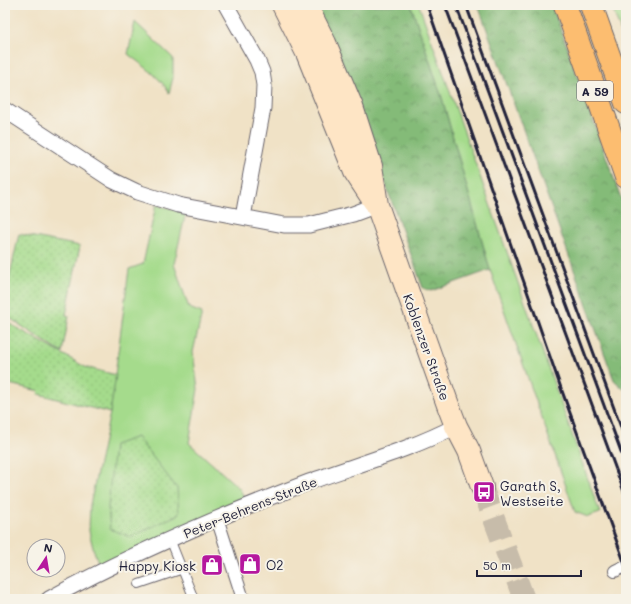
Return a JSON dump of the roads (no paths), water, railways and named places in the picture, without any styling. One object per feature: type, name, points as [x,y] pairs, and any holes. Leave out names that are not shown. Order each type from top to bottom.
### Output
[{"type":"highway","name":"A 59","points":[[565,5],[626,177]]},
{"type":"highway","name":"A 59","points":[[591,5],[626,103]]},
{"type":"main road","name":"Koblenzer Straße","points":[[283,5],[307,53],[355,172],[377,205]]},
{"type":"main road","name":"Koblenzer Straße","points":[[306,5],[325,43],[352,107],[371,166],[377,205],[456,426],[469,451],[482,487]]},
{"type":"street","points":[[226,5],[257,60],[262,72],[264,85],[263,108],[243,217]]},
{"type":"street","points":[[5,110],[126,188],[178,205],[284,225],[309,225],[353,214],[377,205]]},
{"type":"street","name":"Peter-Behrens-Straße","points":[[49,599],[100,571],[217,518],[313,481],[428,440],[456,426]]},
{"type":"street","points":[[217,518],[243,599]]},
{"type":"lane","points":[[170,539],[194,599]]},
{"type":"lane","points":[[139,584],[183,569]]},
{"type":"tunnel","points":[[482,487],[524,599]]},
{"type":"railway","points":[[427,5],[562,391],[626,567]]},
{"type":"railway","points":[[445,5],[626,497]]},
{"type":"railway","points":[[456,5],[626,465]]},
{"type":"railway","points":[[466,5],[626,441]]},
{"type":"place","name":"Garath S, Westseite","points":[[484,492]]},
{"type":"place","name":"O2","points":[[250,564]]},
{"type":"place","name":"Happy Kiosk","points":[[212,565]]}]
